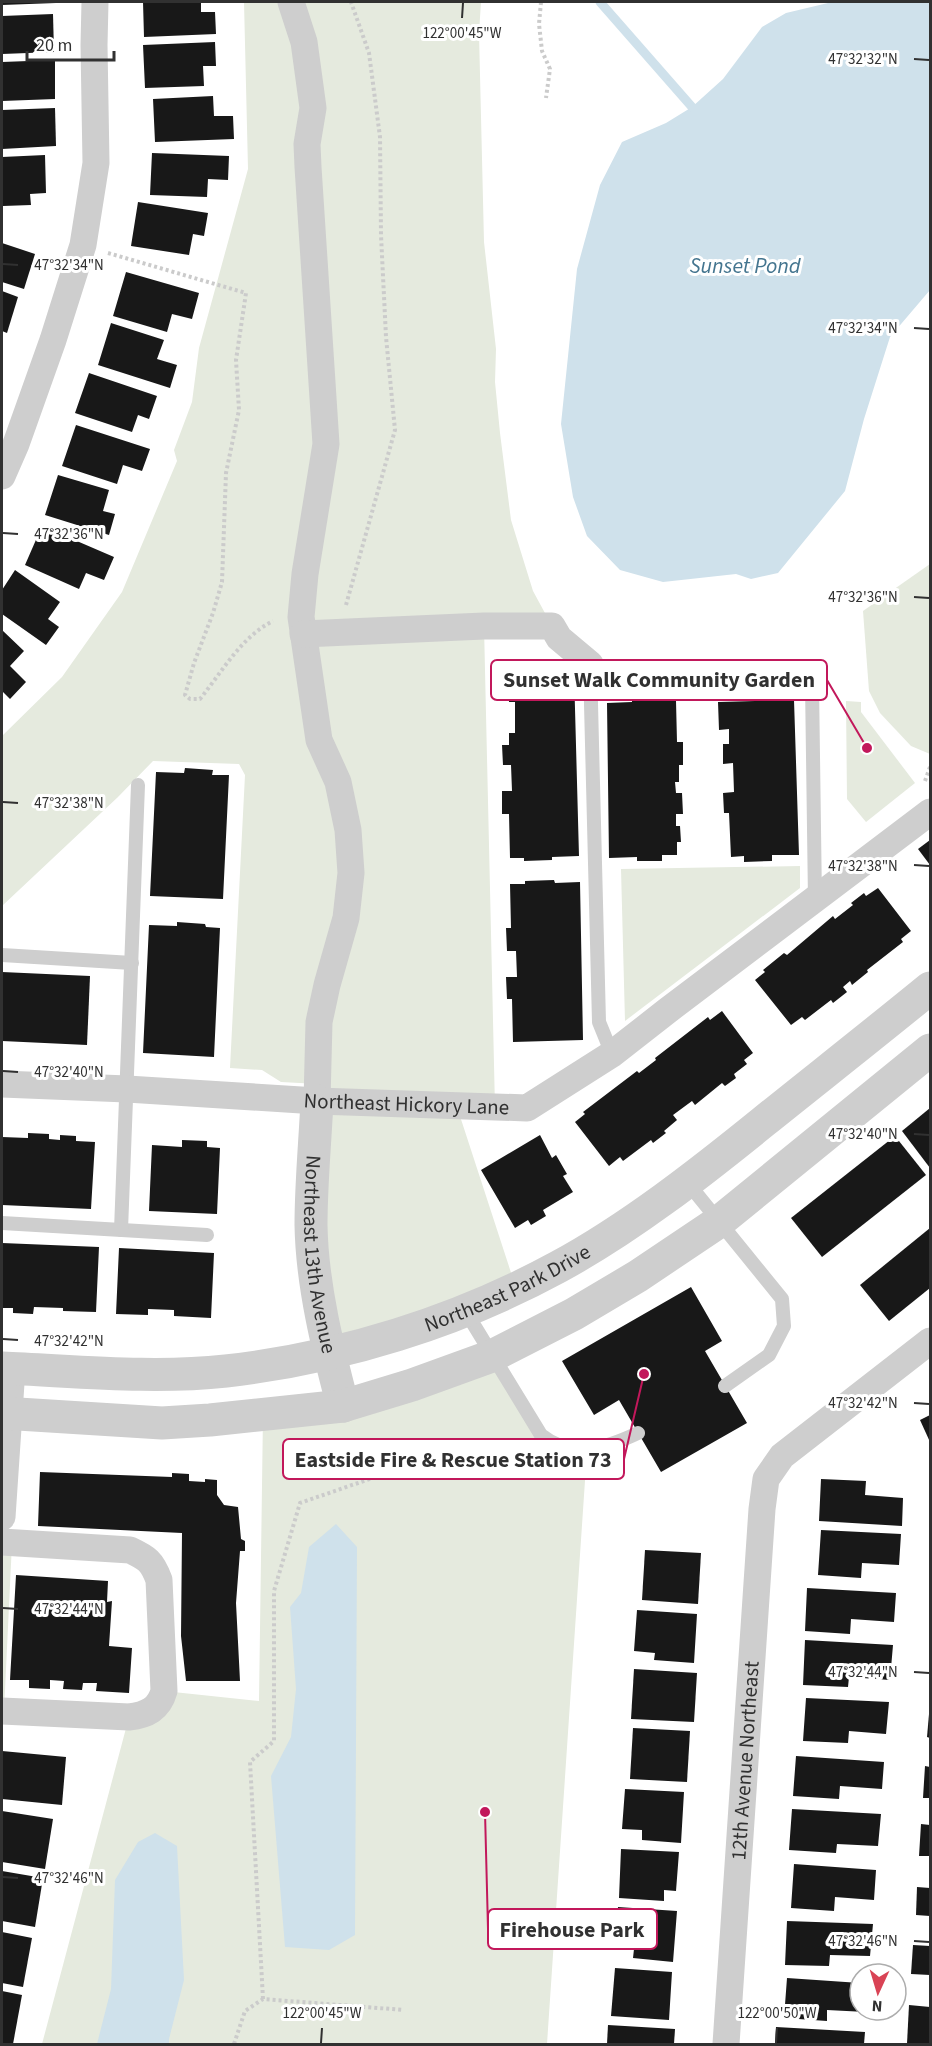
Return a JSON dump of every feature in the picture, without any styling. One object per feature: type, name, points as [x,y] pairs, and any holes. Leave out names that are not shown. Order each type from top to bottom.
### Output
[{"type":"street","points":[[2,476],[50,350],[82,245],[96,163],[94,45],[96,2]]},
{"type":"street","points":[[291,2],[304,42],[313,108],[308,144],[308,167],[326,444],[305,574],[302,626],[319,740],[338,782],[348,830],[351,873],[346,918],[319,1022],[317,1101]]},
{"type":"street","points":[[302,626],[552,626],[559,638],[590,664]]},
{"type":"street","name":"Northeast Hickory Lane","points":[[2,1084],[317,1101],[527,1108],[612,1054],[930,812]]},
{"type":"street","name":"Northeast Park Drive","points":[[7,1368],[172,1375],[226,1371],[290,1362],[329,1353],[428,1326],[466,1312],[559,1266],[687,1182],[930,988]]},
{"type":"street","points":[[5,1413],[162,1423],[344,1406],[412,1385],[492,1356],[574,1314],[638,1276],[720,1221],[930,1050]]},
{"type":"street","name":"Northeast 13th Avenue","points":[[317,1101],[311,1226],[314,1266],[329,1353],[344,1406]]},
{"type":"street","name":"12th Avenue Northeast","points":[[726,2044],[761,1518],[766,1479],[782,1456],[930,1341]]},
{"type":"street","points":[[2,1516],[7,1368]]},
{"type":"street","points":[[2,1542],[129,1550],[144,1557],[154,1566],[159,1580],[164,1691],[161,1701],[142,1716],[2,1711]]},
{"type":"lane","points":[[590,664],[599,1022],[612,1054]]},
{"type":"lane","points":[[812,684],[815,900]]},
{"type":"lane","points":[[122,1230],[138,785]]},
{"type":"lane","points":[[2,955],[132,963]]},
{"type":"lane","points":[[687,1182],[782,1299],[784,1326],[769,1355],[725,1386]]},
{"type":"lane","points":[[2,1223],[207,1235]]},
{"type":"lane","points":[[466,1312],[541,1435],[552,1444],[587,1451],[612,1445],[638,1433]]},
{"type":"path","points":[[103,252],[246,293],[236,360],[239,410],[226,473],[222,582],[185,695],[190,699],[200,699],[257,629],[272,621],[302,626],[346,605],[395,430],[386,337],[381,236],[380,137],[369,53],[351,2]]},
{"type":"path","points":[[541,2],[539,24],[542,51],[550,69],[546,98]]},
{"type":"path","points":[[926,781],[930,767]]},
{"type":"path","points":[[263,1999],[250,1762],[274,1741],[274,1591],[300,1503],[384,1474]]},
{"type":"path","points":[[234,2044],[245,2011],[263,1999],[404,2010]]},
{"type":"shaded area","points":[[244,2],[481,2],[479,33],[484,242],[496,349],[495,382],[500,433],[511,520],[533,591],[552,626],[484,626],[495,1108],[457,1107],[516,1288],[329,1352],[318,1084],[281,1082],[262,1070],[230,1068],[245,775],[239,764],[153,761],[2,906],[2,736],[62,677],[122,592],[177,461],[174,450],[192,402],[199,348],[248,169]]},
{"type":"shaded area","points":[[930,564],[930,754],[911,746],[880,713],[869,691],[863,611]]},
{"type":"shaded area","points":[[846,701],[861,702],[861,712],[915,783],[866,822],[847,799]]},
{"type":"shaded area","points":[[800,866],[800,888],[625,1021],[621,869]]},
{"type":"shaded area","points":[[492,1356],[541,1435],[587,1451],[547,2044],[42,2044],[129,1717],[164,1691],[259,1701],[263,1414]]},
{"type":"shaded area","points":[[2,1542],[12,1543],[4,1711],[2,1711]]},
{"type":"water","name":"Sunset Pond","points":[[930,2],[930,290],[890,337],[864,419],[845,491],[778,573],[751,579],[736,574],[663,582],[620,570],[587,536],[573,497],[561,424],[577,269],[600,185],[622,142],[666,123],[692,107],[723,79],[762,27],[786,13],[828,3]]},
{"type":"water","points":[[336,1524],[357,1547],[355,1935],[329,1950],[285,1947],[271,1776],[291,1737],[296,1689],[290,1607],[301,1593],[309,1547]]},
{"type":"water","points":[[155,1833],[177,1846],[184,1980],[169,2044],[97,2044],[111,1989],[115,1880],[138,1842]]},
{"type":"building","points":[[2,2],[56,2],[56,3],[2,5]]},
{"type":"building","points":[[143,2],[201,2],[201,12],[215,12],[216,34],[144,37]]},
{"type":"building","points":[[53,14],[54,52],[2,54],[2,16]]},
{"type":"building","points":[[215,42],[216,66],[203,66],[204,86],[145,88],[143,45]]},
{"type":"building","points":[[55,60],[55,99],[2,101],[2,62]]},
{"type":"building","points":[[213,96],[214,116],[233,116],[234,139],[155,142],[153,99]]},
{"type":"building","points":[[55,108],[56,146],[2,149],[2,110]]},
{"type":"building","points":[[152,153],[229,156],[228,180],[208,179],[207,197],[150,195]]},
{"type":"building","points":[[45,155],[46,193],[30,194],[31,205],[3,206],[2,157]]},
{"type":"building","points":[[138,202],[208,213],[204,236],[193,234],[189,255],[131,246]]},
{"type":"building","points":[[2,243],[35,254],[24,289],[2,282]]},
{"type":"building","points":[[126,272],[199,293],[192,319],[172,314],[167,332],[113,316]]},
{"type":"building","points":[[2,291],[18,297],[7,333],[2,331]]},
{"type":"building","points":[[111,323],[164,340],[157,359],[177,365],[170,388],[98,365]]},
{"type":"building","points":[[89,373],[157,396],[149,419],[138,415],[132,432],[75,413]]},
{"type":"building","points":[[76,425],[150,449],[142,471],[123,465],[117,484],[62,466]]},
{"type":"building","points":[[58,475],[109,490],[103,511],[115,514],[109,535],[45,515]]},
{"type":"building","points":[[42,526],[114,557],[104,580],[86,573],[79,589],[25,565]]},
{"type":"building","points":[[15,570],[60,602],[48,619],[59,627],[46,645],[2,614],[2,590]]},
{"type":"building","points":[[2,630],[24,651],[10,666],[26,682],[10,699],[2,691]]},
{"type":"building","points":[[574,672],[579,856],[524,861],[524,858],[510,858],[509,814],[502,814],[502,791],[512,791],[511,765],[503,765],[502,745],[509,745],[509,733],[515,733],[515,702],[509,702],[508,674]]},
{"type":"building","points":[[632,697],[662,697],[662,701],[676,701],[677,742],[683,742],[683,765],[679,765],[679,782],[675,782],[676,793],[682,793],[683,814],[676,814],[676,826],[680,826],[681,842],[677,842],[677,855],[662,855],[662,861],[637,861],[637,857],[609,858],[607,703],[632,702]]},
{"type":"building","points":[[794,700],[799,855],[772,855],[772,861],[744,862],[744,856],[731,857],[729,813],[724,813],[723,793],[734,792],[733,763],[723,764],[723,744],[729,744],[729,729],[719,730],[718,702]]},
{"type":"building","points":[[185,768],[213,770],[212,775],[229,775],[223,899],[150,896],[156,772],[184,773]]},
{"type":"building","points":[[930,840],[930,865],[918,849]]},
{"type":"building","points":[[554,880],[555,883],[580,882],[583,1040],[513,1042],[512,999],[507,999],[506,977],[517,977],[516,951],[507,951],[506,928],[511,928],[510,884]]},
{"type":"building","points":[[878,888],[911,931],[901,939],[903,942],[867,970],[868,972],[852,985],[850,981],[843,987],[847,992],[833,1003],[831,1000],[805,1020],[802,1017],[791,1025],[755,980],[765,972],[763,970],[784,953],[787,955],[833,916],[835,919],[864,893],[866,896]]},
{"type":"building","points":[[177,922],[205,924],[206,927],[220,928],[214,1057],[143,1053],[149,925],[177,926]]},
{"type":"building","points":[[2,972],[90,976],[87,1045],[2,1041]]},
{"type":"building","points":[[722,1011],[753,1053],[744,1060],[747,1064],[734,1074],[736,1078],[725,1086],[722,1083],[695,1105],[692,1101],[673,1115],[677,1120],[653,1143],[651,1140],[623,1161],[620,1157],[609,1166],[575,1122],[585,1114],[583,1112],[637,1071],[639,1073],[708,1017],[710,1020]]},
{"type":"building","points":[[930,1108],[930,1168],[902,1131]]},
{"type":"building","points":[[28,1133],[49,1134],[49,1139],[60,1140],[60,1135],[76,1136],[76,1141],[95,1142],[91,1209],[2,1205],[2,1137],[28,1138]]},
{"type":"building","points":[[540,1135],[552,1158],[556,1155],[567,1174],[563,1176],[573,1192],[543,1210],[546,1216],[531,1225],[528,1220],[515,1228],[481,1170]]},
{"type":"building","points":[[895,1136],[926,1175],[822,1257],[791,1218]]},
{"type":"building","points":[[182,1140],[207,1141],[207,1147],[220,1148],[217,1214],[149,1211],[152,1145],[182,1147]]},
{"type":"building","points":[[930,1228],[930,1288],[889,1321],[860,1285]]},
{"type":"building","points":[[2,1243],[99,1247],[96,1312],[34,1307],[33,1314],[13,1313],[13,1308],[2,1308]]},
{"type":"building","points":[[119,1248],[214,1253],[211,1318],[174,1316],[174,1310],[148,1309],[148,1315],[116,1314]]},
{"type":"building","points":[[691,1287],[722,1341],[705,1351],[747,1423],[661,1472],[619,1400],[594,1415],[562,1361]]},
{"type":"building","points":[[930,1415],[930,1442],[920,1420]]},
{"type":"building","points":[[40,1472],[172,1477],[172,1473],[189,1474],[189,1481],[217,1480],[217,1495],[224,1505],[238,1507],[241,1539],[245,1541],[245,1551],[240,1551],[236,1603],[240,1681],[186,1681],[181,1636],[182,1533],[38,1526]]},
{"type":"building","points":[[821,1479],[866,1481],[865,1495],[903,1498],[902,1526],[819,1521]]},
{"type":"building","points":[[821,1530],[901,1534],[899,1565],[862,1563],[861,1578],[818,1575]]},
{"type":"building","points":[[645,1550],[701,1553],[698,1604],[642,1600]]},
{"type":"building","points":[[16,1575],[108,1581],[107,1602],[112,1601],[109,1646],[132,1648],[129,1693],[96,1691],[97,1683],[83,1683],[82,1690],[63,1689],[64,1681],[50,1680],[50,1689],[29,1688],[29,1680],[10,1680]]},
{"type":"building","points":[[807,1588],[896,1593],[894,1622],[851,1619],[850,1634],[805,1631]]},
{"type":"building","points":[[637,1610],[697,1614],[694,1663],[654,1660],[655,1653],[634,1651]]},
{"type":"building","points":[[805,1640],[893,1645],[890,1680],[849,1677],[848,1687],[803,1685]]},
{"type":"building","points":[[634,1669],[697,1673],[694,1722],[631,1719]]},
{"type":"building","points":[[806,1698],[889,1702],[886,1734],[849,1731],[848,1743],[803,1741]]},
{"type":"building","points":[[930,1714],[930,1738],[927,1737]]},
{"type":"building","points":[[633,1728],[690,1731],[687,1782],[630,1779]]},
{"type":"building","points":[[2,1751],[66,1757],[62,1805],[2,1799]]},
{"type":"building","points":[[796,1756],[884,1762],[882,1789],[840,1786],[839,1799],[793,1796]]},
{"type":"building","points":[[925,1766],[930,1767],[930,1798],[923,1798]]},
{"type":"building","points":[[625,1789],[684,1792],[681,1843],[642,1840],[642,1830],[622,1829]]},
{"type":"building","points":[[792,1809],[881,1814],[878,1846],[837,1844],[836,1853],[789,1850]]},
{"type":"building","points":[[2,1811],[53,1819],[45,1869],[2,1862]]},
{"type":"building","points":[[921,1824],[930,1825],[930,1856],[919,1856]]},
{"type":"building","points":[[621,1849],[679,1852],[676,1891],[664,1890],[664,1901],[619,1898]]},
{"type":"building","points":[[794,1864],[876,1870],[874,1900],[835,1897],[834,1911],[791,1908]]},
{"type":"building","points":[[2,1871],[43,1878],[35,1927],[2,1921]]},
{"type":"building","points":[[917,1887],[930,1888],[930,1916],[916,1915]]},
{"type":"building","points":[[618,1907],[677,1911],[673,1962],[633,1958],[634,1949],[615,1947]]},
{"type":"building","points":[[787,1921],[873,1924],[870,1956],[830,1955],[829,1966],[785,1965]]},
{"type":"building","points":[[2,1932],[32,1938],[23,1987],[2,1983]]},
{"type":"building","points":[[913,1945],[930,1946],[930,1975],[911,1974]]},
{"type":"building","points":[[615,1968],[672,1972],[669,2020],[611,2016]]},
{"type":"building","points":[[787,1978],[848,1982],[848,2011],[827,2010],[827,2021],[784,2018]]},
{"type":"building","points":[[2,1991],[22,1995],[13,2044],[2,2044]]},
{"type":"building","points":[[909,2005],[930,2007],[930,2044],[907,2044]]},
{"type":"building","points":[[608,2025],[675,2029],[674,2044],[607,2044]]},
{"type":"building","points":[[776,2027],[865,2032],[864,2044],[775,2044]]},
{"type":"waterway","points":[[600,2],[692,107]]},
{"type":"place","name":"Sunset Walk Community Garden","points":[[867,748]]},
{"type":"place","name":"Eastside Fire & Rescue Station 73","points":[[644,1374]]},
{"type":"place","name":"Firehouse Park","points":[[485,1812]]}]
